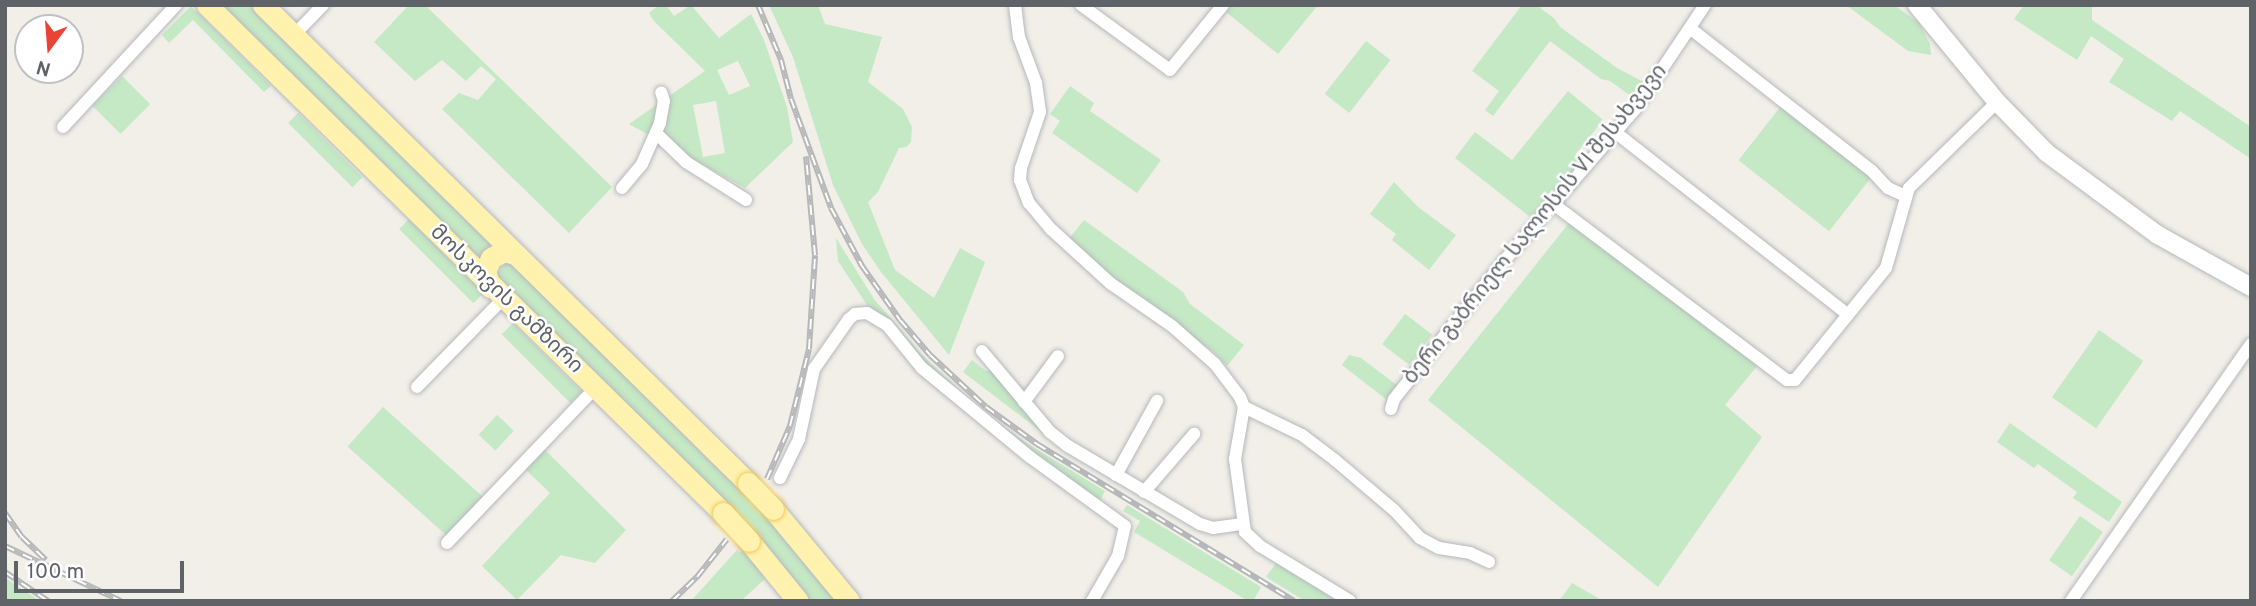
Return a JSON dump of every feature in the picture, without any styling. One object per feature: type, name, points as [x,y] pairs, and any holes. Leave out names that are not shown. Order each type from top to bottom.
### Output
[{"type":"main road","name":"მოსკოვის გამზირი","points":[[207,5],[723,513],[798,601]]},
{"type":"main road","name":"მოსკოვის გამზირი","points":[[263,5],[748,483],[849,601]]},
{"type":"main road","points":[[1917,5],[1997,102],[2047,153],[2158,235],[2251,287]]},
{"type":"main road","points":[[497,293],[485,271],[491,258],[504,251],[515,254]]},
{"type":"street","points":[[63,127],[176,5]]},
{"type":"street","points":[[294,35],[323,5]]},
{"type":"street","points":[[1015,5],[1018,37],[1036,83],[1040,112],[1021,168],[1020,180],[1029,203],[1052,230],[1110,283],[1198,347],[1230,382],[1244,407],[1302,435],[1394,510],[1420,538],[1439,548],[1470,553],[1489,562]]},
{"type":"street","points":[[1081,5],[1170,70],[1223,5]]},
{"type":"street","name":"ბერი გაბრიელ სალოსის VI შესახვევი","points":[[1391,410],[1394,399],[1552,203],[1636,108],[1705,5]]},
{"type":"street","points":[[1691,29],[1872,171],[1888,188],[1905,197]]},
{"type":"street","points":[[622,188],[642,164],[656,133],[663,101],[661,92]]},
{"type":"street","points":[[1552,203],[1787,380],[1795,380],[1886,268],[1905,197],[1917,179],[1997,102]]},
{"type":"street","points":[[1615,132],[1848,315]]},
{"type":"street","points":[[656,133],[686,162],[746,200]]},
{"type":"street","points":[[417,387],[497,293]]},
{"type":"street","points":[[780,478],[799,439],[814,369],[855,314],[872,316],[887,325],[922,368],[1030,457],[1125,526],[1118,556],[1092,601]]},
{"type":"street","points":[[2071,601],[2251,344]]},
{"type":"street","points":[[982,351],[1050,432],[1116,475],[1200,524],[1213,528],[1242,524]]},
{"type":"street","points":[[1024,401],[1058,356]]},
{"type":"street","points":[[447,543],[596,388]]},
{"type":"street","points":[[1116,475],[1157,401]]},
{"type":"street","points":[[1244,407],[1235,458],[1242,524],[1251,539],[1260,546],[1350,601]]},
{"type":"street","points":[[1144,492],[1194,434]]},
{"type":"green space","points":[[217,5],[249,5],[491,243],[481,257],[476,257]]},
{"type":"green space","points":[[409,5],[425,5],[612,187],[569,233],[442,109],[459,93],[478,100],[496,79],[481,66],[466,81],[442,60],[415,81],[374,42]]},
{"type":"green space","points":[[659,5],[666,5],[674,16],[691,5],[719,38],[751,14],[764,40],[787,107],[793,142],[745,188],[629,124],[705,71],[649,13]],"holes":[[[738,61],[750,86],[729,95],[717,70]],[[716,101],[725,153],[703,157],[693,105]]]},
{"type":"green space","points":[[769,5],[818,5],[825,24],[882,37],[868,82],[903,109],[912,127],[911,142],[906,147],[899,148],[878,192],[868,202],[895,270],[934,298],[960,248],[985,262],[949,355],[881,272],[862,244],[833,185],[793,57]]},
{"type":"green space","points":[[1231,5],[1318,5],[1278,54],[1226,12]]},
{"type":"green space","points":[[1522,5],[1536,5],[1554,18],[1560,27],[1617,68],[1649,85],[1643,93],[1635,91],[1631,96],[1610,81],[1601,79],[1550,41],[1493,116],[1485,110],[1499,91],[1472,71]]},
{"type":"green space","points":[[1846,5],[1894,5],[1919,23],[1930,44],[1931,55],[1908,51]]},
{"type":"green space","points":[[2024,5],[2092,5],[2092,20],[2251,127],[2251,159],[2180,111],[2172,121],[2109,82],[2124,59],[2091,36],[2077,60],[2014,19]]},
{"type":"green space","points":[[191,6],[271,86],[264,92],[193,20],[169,43],[162,35]]},
{"type":"green space","points":[[1366,41],[1390,60],[1349,113],[1325,94]]},
{"type":"green space","points":[[122,76],[150,104],[121,134],[92,106]]},
{"type":"green space","points":[[1070,86],[1094,103],[1090,111],[1161,160],[1137,193],[1052,133],[1060,121],[1050,114]]},
{"type":"green space","points":[[1568,91],[1603,120],[1575,155],[1583,162],[1534,220],[1455,158],[1475,132],[1512,160]]},
{"type":"green space","points":[[1781,106],[1872,177],[1829,231],[1739,160]]},
{"type":"green space","points":[[298,113],[362,177],[352,187],[288,123]]},
{"type":"green space","points":[[1394,182],[1418,207],[1456,235],[1429,270],[1392,240],[1396,234],[1370,214]]},
{"type":"green space","points":[[409,219],[483,293],[473,303],[399,229]]},
{"type":"green space","points":[[1084,220],[1183,292],[1190,304],[1244,345],[1227,366],[1215,353],[1111,278],[1068,240]]},
{"type":"green space","points":[[1569,223],[1758,365],[1725,405],[1762,437],[1658,587],[1428,400]]},
{"type":"green space","points":[[836,238],[874,299],[922,355],[978,408],[1025,442],[1105,491],[1101,499],[1089,497],[926,370],[869,308],[838,261]]},
{"type":"green space","points":[[509,259],[772,517],[840,601],[808,601],[496,276]]},
{"type":"green space","points":[[1405,314],[1432,334],[1409,365],[1382,344]]},
{"type":"green space","points":[[513,323],[582,392],[570,403],[502,334]]},
{"type":"green space","points":[[2099,330],[2143,361],[2096,428],[2052,397]]},
{"type":"green space","points":[[1349,355],[1361,358],[1398,386],[1387,400],[1342,365]]},
{"type":"green space","points":[[972,360],[986,371],[993,369],[1051,439],[963,372]]},
{"type":"green space","points":[[383,407],[483,497],[448,537],[348,446]]},
{"type":"green space","points":[[497,415],[514,431],[495,450],[479,435]]},
{"type":"green space","points":[[2010,423],[2122,502],[2109,522],[2073,498],[2077,492],[2038,464],[2034,468],[1997,442]]},
{"type":"green space","points":[[544,449],[626,530],[595,563],[561,555],[517,600],[482,566],[550,493],[524,468]]},
{"type":"green space","points":[[1127,505],[1261,587],[1253,601],[1248,601],[1134,532],[1140,521],[1123,511]]},
{"type":"green space","points":[[2080,516],[2103,532],[2072,576],[2049,560]]},
{"type":"green space","points":[[737,550],[739,553],[742,550],[767,577],[741,601],[691,601]]},
{"type":"green space","points":[[1276,563],[1338,601],[1305,601],[1266,577]]},
{"type":"green space","points":[[5,578],[37,599],[39,601],[5,601]]},
{"type":"green space","points":[[1572,583],[1603,601],[1559,601]]},
{"type":"railway","points":[[758,5],[781,60],[791,99],[831,208],[862,266],[900,320],[930,355],[986,407],[1037,444],[1294,601]]},
{"type":"railway","points":[[767,479],[790,426],[809,349],[815,255],[806,156]]},
{"type":"railway","points":[[5,513],[22,537],[46,560]]},
{"type":"railway","points":[[672,601],[697,577],[727,539]]},
{"type":"railway","points":[[5,546],[121,601]]},
{"type":"railway","points":[[5,572],[48,601]]}]
